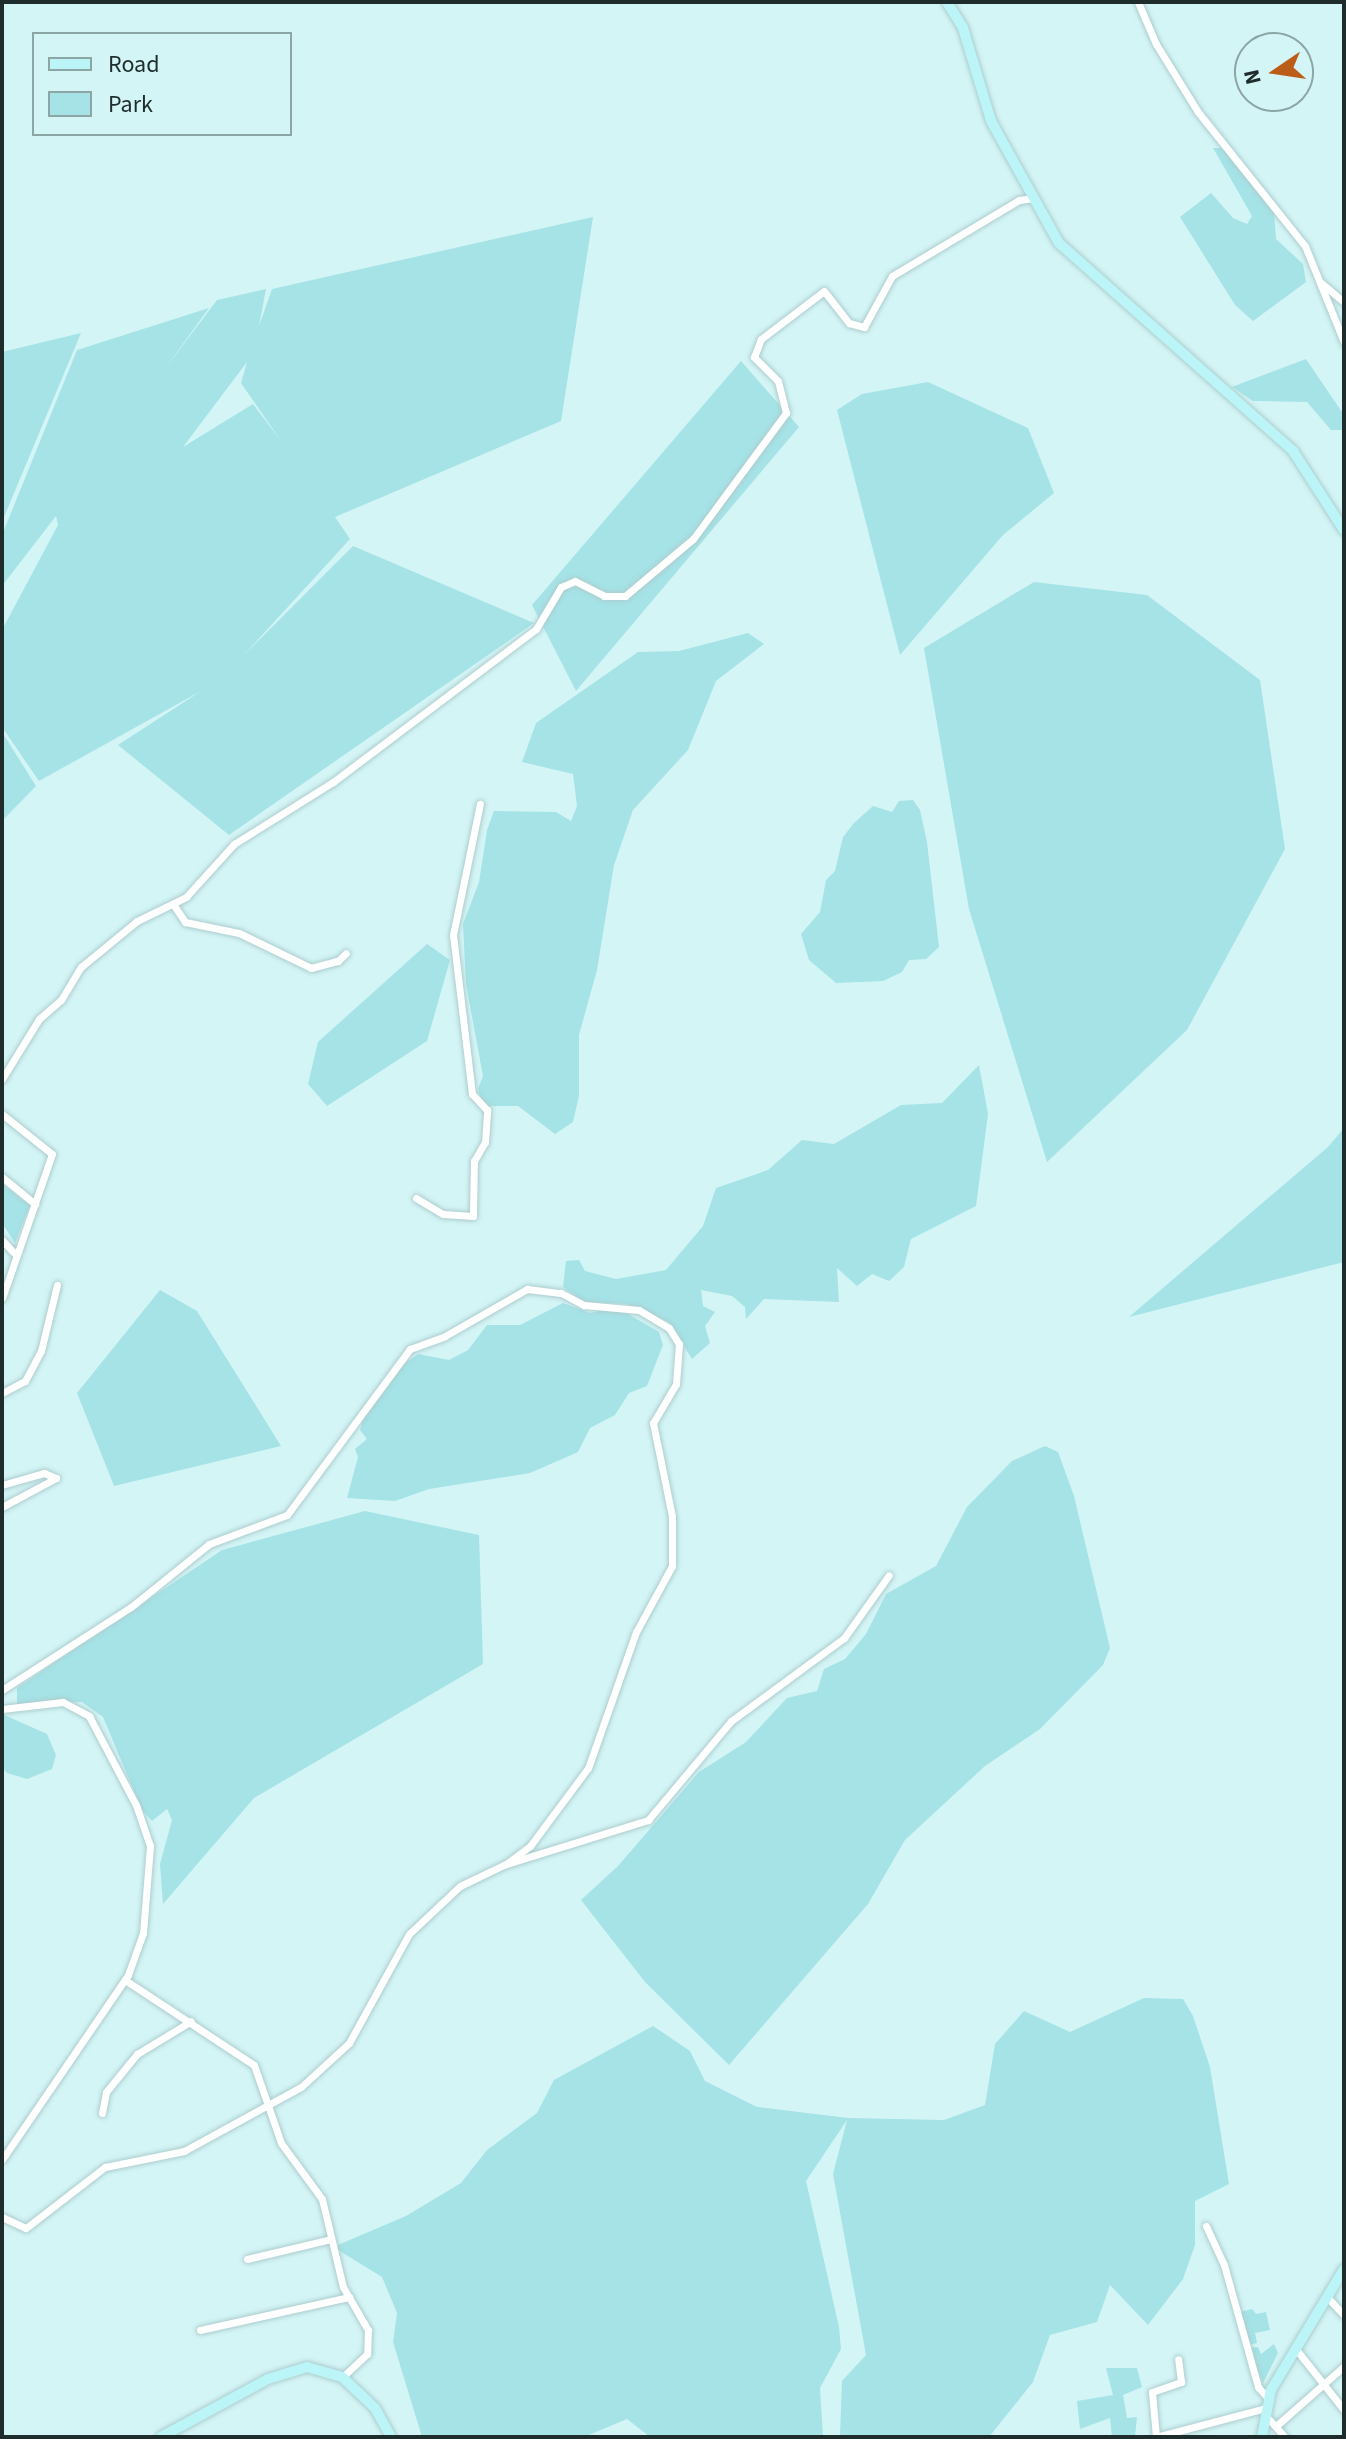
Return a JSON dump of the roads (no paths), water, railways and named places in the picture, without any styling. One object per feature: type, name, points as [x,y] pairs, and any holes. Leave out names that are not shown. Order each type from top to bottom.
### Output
[{"type":"street","points":[[947,2],[963,28],[991,121],[1072,258],[1293,451],[1344,530]]},
{"type":"street","points":[[1138,2],[1156,44],[1198,112],[1305,246],[1344,342]]},
{"type":"street","points":[[2,1079],[76,972],[137,921],[193,891],[234,844],[333,782],[536,629],[561,587],[575,581],[604,596],[625,596],[693,539],[786,413],[778,381],[754,357],[761,339],[824,291],[849,323],[864,327],[892,276],[1019,200],[1034,198]]},
{"type":"street","points":[[1318,281],[1344,302]]},
{"type":"street","points":[[416,1198],[443,1214],[473,1216],[474,1161],[485,1142],[487,1110],[472,1094],[453,935],[480,804]]},
{"type":"street","points":[[173,904],[185,922],[239,933],[311,968],[338,961],[346,953]]},
{"type":"street","points":[[2,1114],[52,1154],[2,1298]]},
{"type":"street","points":[[2,1177],[35,1204]]},
{"type":"street","points":[[2,1240],[14,1253]]},
{"type":"street","points":[[2,1393],[25,1381],[41,1351],[57,1285]]},
{"type":"street","points":[[2,1690],[131,1607],[209,1544],[287,1515],[410,1349],[445,1336],[527,1289],[561,1293],[584,1305],[639,1310],[669,1328],[679,1344],[676,1384],[653,1423],[672,1516],[672,1566],[636,1632],[588,1768],[530,1846],[506,1864]]},
{"type":"street","points":[[2,1387],[15,1386]]},
{"type":"street","points":[[2,1485],[44,1473],[56,1478],[2,1507]]},
{"type":"street","points":[[2,2217],[26,2228],[105,2167],[184,2151],[270,2109],[319,2073],[349,2043],[409,1934],[460,1886],[506,1864],[648,1820],[731,1721],[844,1638],[889,1575]]},
{"type":"street","points":[[2,1709],[63,1702],[83,1711],[93,1721],[136,1805],[150,1846],[143,1933],[125,1980],[2,2160]]},
{"type":"street","points":[[125,1980],[250,2059],[281,2143],[317,2189],[349,2297],[364,2318],[371,2343],[360,2364],[342,2377]]},
{"type":"street","points":[[102,2113],[106,2092],[137,2054],[191,2021]]},
{"type":"street","points":[[1206,2226],[1224,2265],[1258,2387],[1276,2426],[1285,2437]]},
{"type":"street","points":[[247,2259],[331,2239]]},
{"type":"street","points":[[1262,2437],[1267,2407],[1295,2348],[1344,2269]]},
{"type":"street","points":[[200,2330],[349,2297]]},
{"type":"street","points":[[1328,2298],[1344,2315]]},
{"type":"street","points":[[1295,2348],[1344,2410]]},
{"type":"street","points":[[1178,2359],[1181,2382],[1152,2392],[1156,2437],[1267,2407]]},
{"type":"street","points":[[1276,2426],[1322,2382],[1344,2366]]},
{"type":"street","points":[[161,2437],[289,2370],[322,2368],[342,2377],[375,2408],[391,2437]]}]
